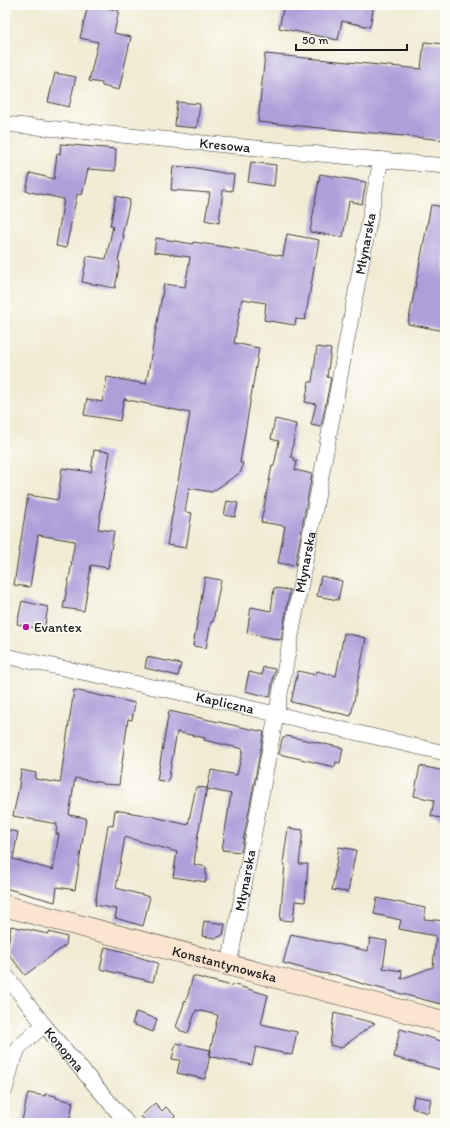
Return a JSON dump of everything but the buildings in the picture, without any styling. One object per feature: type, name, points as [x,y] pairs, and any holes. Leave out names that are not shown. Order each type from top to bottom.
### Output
[{"type":"street","name":"Kresowa","points":[[5,124],[445,166]]},
{"type":"street","name":"Młynarska","points":[[229,965],[380,160]]},
{"type":"street","name":"Kapliczna","points":[[5,656],[276,714],[445,753]]},
{"type":"street","name":"Konstantynowska","points":[[5,906],[445,1022]]},
{"type":"street","name":"Konopna","points":[[5,974],[44,1025],[127,1123]]},
{"type":"street","points":[[5,1090],[12,1064],[19,1047],[44,1025]]},
{"type":"place","name":"Evantex","points":[[26,627]]}]
